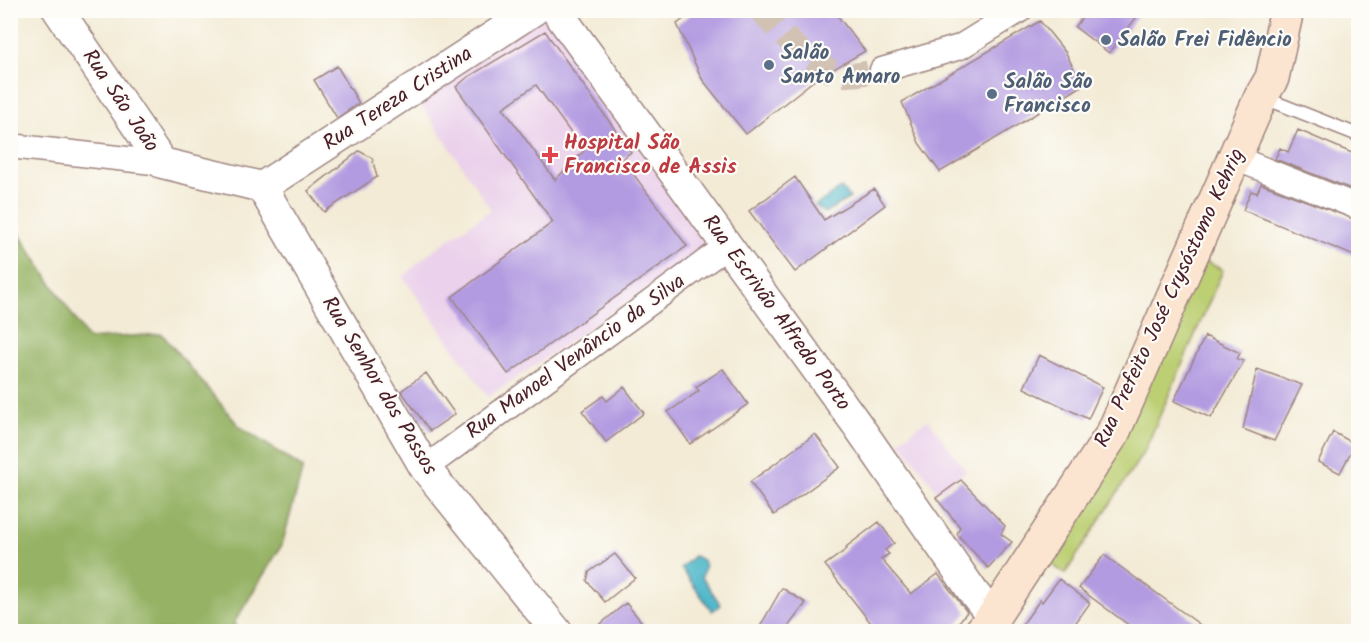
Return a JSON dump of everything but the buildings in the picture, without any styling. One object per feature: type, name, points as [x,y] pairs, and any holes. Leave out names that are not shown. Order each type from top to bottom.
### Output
[{"type":"main road","name":"Rua Prefeito José Crysóstomo Kehrig","points":[[993,627],[1113,433],[1261,97],[1272,78],[1287,10]]},
{"type":"street","name":"Rua São João","points":[[58,10],[162,163]]},
{"type":"street","name":"Rua Tereza Cristina","points":[[262,187],[534,10]]},
{"type":"street","name":"Rua Escrivão Alfredo Porto","points":[[556,10],[858,426],[973,592],[993,627]]},
{"type":"street","points":[[882,70],[960,47],[1020,10]]},
{"type":"street","points":[[10,146],[162,163],[262,187]]},
{"type":"street","points":[[1235,158],[1359,207]]},
{"type":"street","name":"Rua Senhor dos Passos","points":[[262,187],[424,468],[557,632]]},
{"type":"street","name":"Rua Manoel Venâncio da Silva","points":[[424,468],[727,246]]},
{"type":"lane","points":[[1261,97],[1359,135]]},
{"type":"shaded area","name":"Hospital São Francisco de Assis","points":[[540,18],[556,25],[707,248],[488,397],[403,277],[429,253],[491,210],[419,101]]},
{"type":"shaded area","points":[[928,419],[966,471],[938,492],[899,441]]},
{"type":"green space","points":[[10,220],[88,339],[162,334],[240,427],[303,468],[282,545],[234,623],[238,631],[11,631]]},
{"type":"green space","points":[[1199,258],[1223,270],[1145,450],[1065,574],[1043,558]]},
{"type":"water","points":[[841,188],[850,198],[824,213],[816,205]]},
{"type":"water","points":[[694,556],[703,560],[705,567],[702,577],[721,605],[712,611],[681,568]]},
{"type":"tunnel","points":[[760,10],[797,48],[829,70],[850,75],[882,70]]},
{"type":"place","name":"Salão Frei Fidêncio","points":[[1106,40]]},
{"type":"place","name":"Salão Santo Amaro","points":[[769,65]]},
{"type":"place","name":"Salão São Francisco","points":[[992,94]]},
{"type":"place","name":"Hospital São Francisco de Assis","points":[[550,155]]}]
